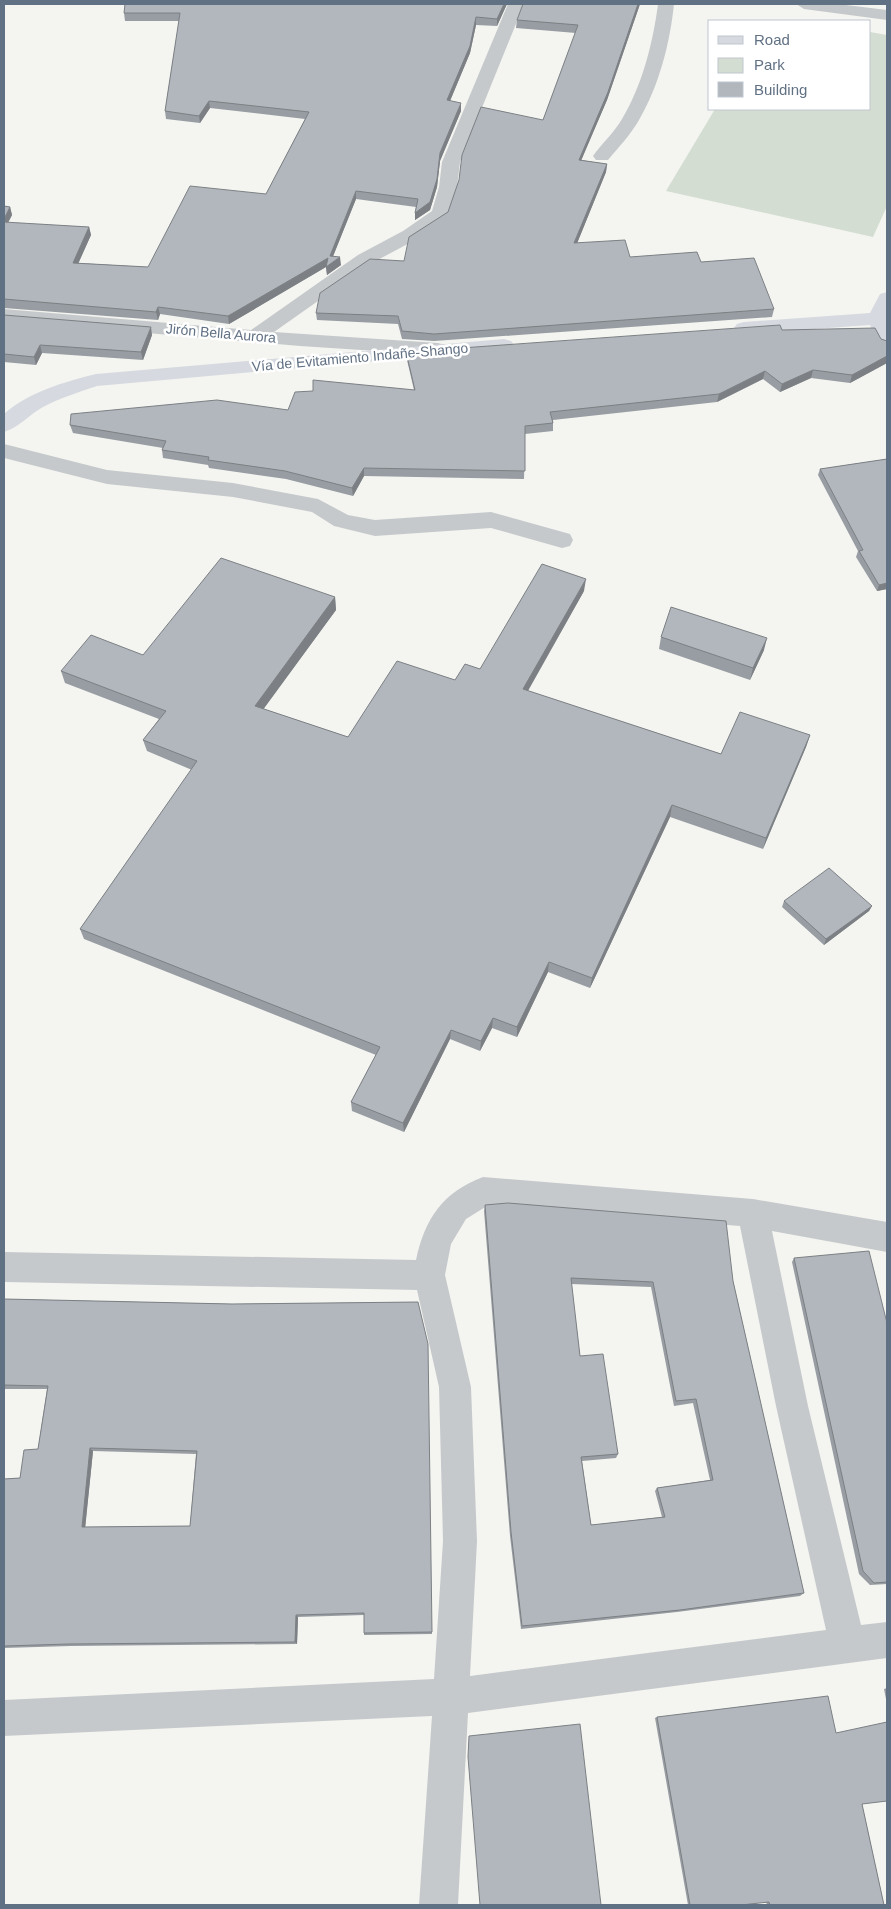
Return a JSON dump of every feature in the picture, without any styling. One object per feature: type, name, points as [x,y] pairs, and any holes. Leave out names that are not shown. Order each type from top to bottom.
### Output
[{"type":"main road","points":[[887,298],[877,318],[887,342]]},
{"type":"main road","points":[[727,330],[877,318]]},
{"type":"main road","name":"Vía de Evitamiento Indañe-Shango","points":[[4,425],[14,415],[50,394],[96,380],[438,349],[527,343]]},
{"type":"street","points":[[255,336],[365,259],[410,235],[440,214],[448,187],[451,162],[516,4]]},
{"type":"street","points":[[602,156],[632,118],[646,84],[665,17],[666,4]]},
{"type":"street","points":[[804,4],[887,15]]},
{"type":"street","name":"Jirón Bella Aurora","points":[[4,314],[255,336],[438,349]]},
{"type":"street","points":[[4,451],[107,477],[233,490],[318,506],[342,521],[375,528],[491,520],[562,540]]},
{"type":"street","points":[[438,1905],[460,1541],[455,1387],[429,1275],[436,1240],[455,1209],[483,1191],[753,1213],[887,1237]]},
{"type":"street","points":[[753,1213],[792,1406],[848,1646]]},
{"type":"street","points":[[4,1267],[429,1275]]},
{"type":"street","points":[[4,1718],[450,1698],[887,1640]]},
{"type":"green space","points":[[871,32],[887,35],[887,206],[873,237],[666,191],[714,110],[871,110]]},
{"type":"building","points":[[125,4],[504,4],[497,19],[476,17],[470,46],[447,100],[461,103],[440,153],[437,179],[430,202],[415,213],[418,199],[356,191],[330,256],[340,257],[326,267],[328,258],[228,316],[158,307],[156,312],[4,299],[4,222],[89,227],[73,263],[148,267],[190,186],[266,194],[309,112],[209,101],[199,116],[165,111],[180,13],[124,13]]},
{"type":"building","points":[[523,4],[638,4],[608,92],[579,160],[607,164],[574,243],[625,240],[630,257],[697,252],[701,262],[754,258],[774,309],[434,334],[402,331],[398,316],[316,313],[320,293],[370,259],[404,261],[409,237],[448,212],[459,180],[462,155],[481,107],[543,120],[578,25],[517,20]]},
{"type":"building","points":[[4,206],[10,207],[4,219]]},
{"type":"building","points":[[4,315],[151,327],[141,352],[40,345],[34,357],[4,354]]},
{"type":"building","points":[[780,325],[782,330],[875,328],[881,339],[887,341],[887,356],[852,375],[813,370],[782,384],[765,371],[719,394],[550,412],[553,423],[525,426],[525,471],[364,468],[352,488],[285,471],[208,460],[209,457],[162,450],[166,441],[70,425],[71,414],[217,400],[288,410],[295,392],[313,391],[313,380],[415,390],[406,352]]},
{"type":"building","points":[[887,459],[887,583],[879,585],[859,551],[863,550],[820,469]]},
{"type":"building","points":[[221,558],[335,597],[255,706],[348,737],[397,661],[455,680],[465,664],[480,669],[542,564],[586,579],[523,689],[721,754],[740,712],[810,735],[766,838],[672,805],[592,978],[549,962],[517,1027],[493,1018],[481,1041],[451,1030],[403,1123],[351,1102],[380,1047],[80,929],[197,761],[143,740],[166,711],[61,671],[91,635],[143,655]]},
{"type":"building","points":[[671,607],[767,638],[753,668],[661,637]]},
{"type":"building","points":[[829,868],[872,906],[826,939],[784,901]]},
{"type":"building","points":[[508,1203],[726,1221],[733,1281],[804,1593],[680,1610],[522,1626],[511,1532],[485,1205]],"holes":[[[571,1278],[653,1282],[676,1401],[696,1399],[713,1480],[657,1488],[665,1517],[591,1525],[581,1457],[618,1454],[603,1354],[580,1356]]]},
{"type":"building","points":[[869,1251],[887,1323],[887,1582],[874,1583],[863,1571],[794,1258]]},
{"type":"building","points":[[4,1299],[232,1304],[418,1302],[428,1344],[432,1632],[364,1633],[364,1613],[296,1615],[295,1642],[4,1646],[4,1479],[20,1478],[24,1450],[38,1449],[48,1386],[4,1385]],"holes":[[[90,1448],[197,1451],[190,1526],[82,1527]]]},
{"type":"building","points":[[828,1696],[836,1733],[887,1722],[887,1801],[862,1804],[884,1905],[770,1905],[769,1902],[741,1905],[690,1905],[657,1717]]},
{"type":"building","points":[[580,1724],[601,1905],[480,1905],[468,1757],[469,1736]]}]
